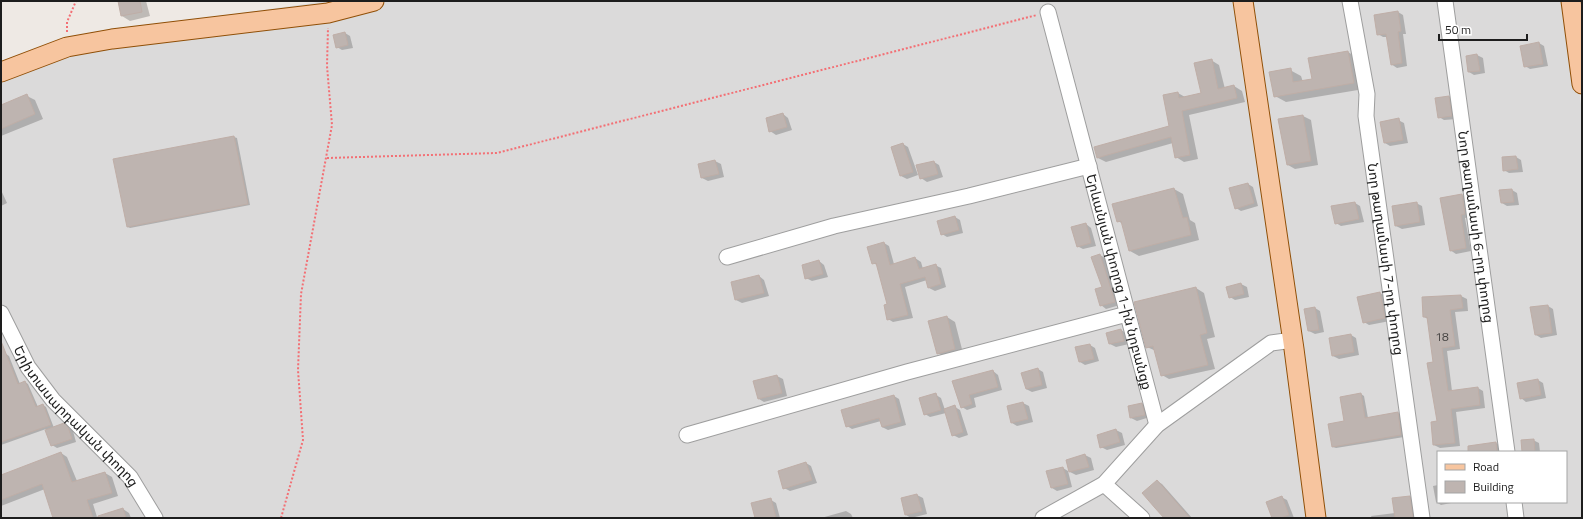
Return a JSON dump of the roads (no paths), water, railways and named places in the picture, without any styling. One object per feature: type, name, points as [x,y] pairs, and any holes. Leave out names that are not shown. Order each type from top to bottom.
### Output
[{"type":"main road","points":[[1,72],[67,47],[112,39],[328,13],[374,1]]},
{"type":"main road","points":[[1243,1],[1316,518]]},
{"type":"main road","points":[[1571,1],[1582,84]]},
{"type":"street","name":"Նոր թաղամասի 7-րդ փողոց","points":[[1350,1],[1367,94],[1366,116],[1422,518]]},
{"type":"street","name":"Նոր թաղամասի 6-րդ փողոց","points":[[1445,1],[1507,451]]},
{"type":"street","name":"Երևանյան փողոց 1-ին նրբանցք","points":[[1048,12],[1157,425]]},
{"type":"street","points":[[727,257],[834,226],[969,196],[1089,166]]},
{"type":"street","name":"Երիտասարդական փողոց","points":[[1,313],[28,367],[53,400],[130,477],[155,518]]},
{"type":"street","points":[[687,435],[907,372],[1127,314]]},
{"type":"street","points":[[1043,518],[1104,484],[1157,425],[1271,344],[1292,340]]},
{"type":"street","points":[[1104,484],[1142,518]]},
{"type":"street","points":[[1514,503],[1516,518]]}]
